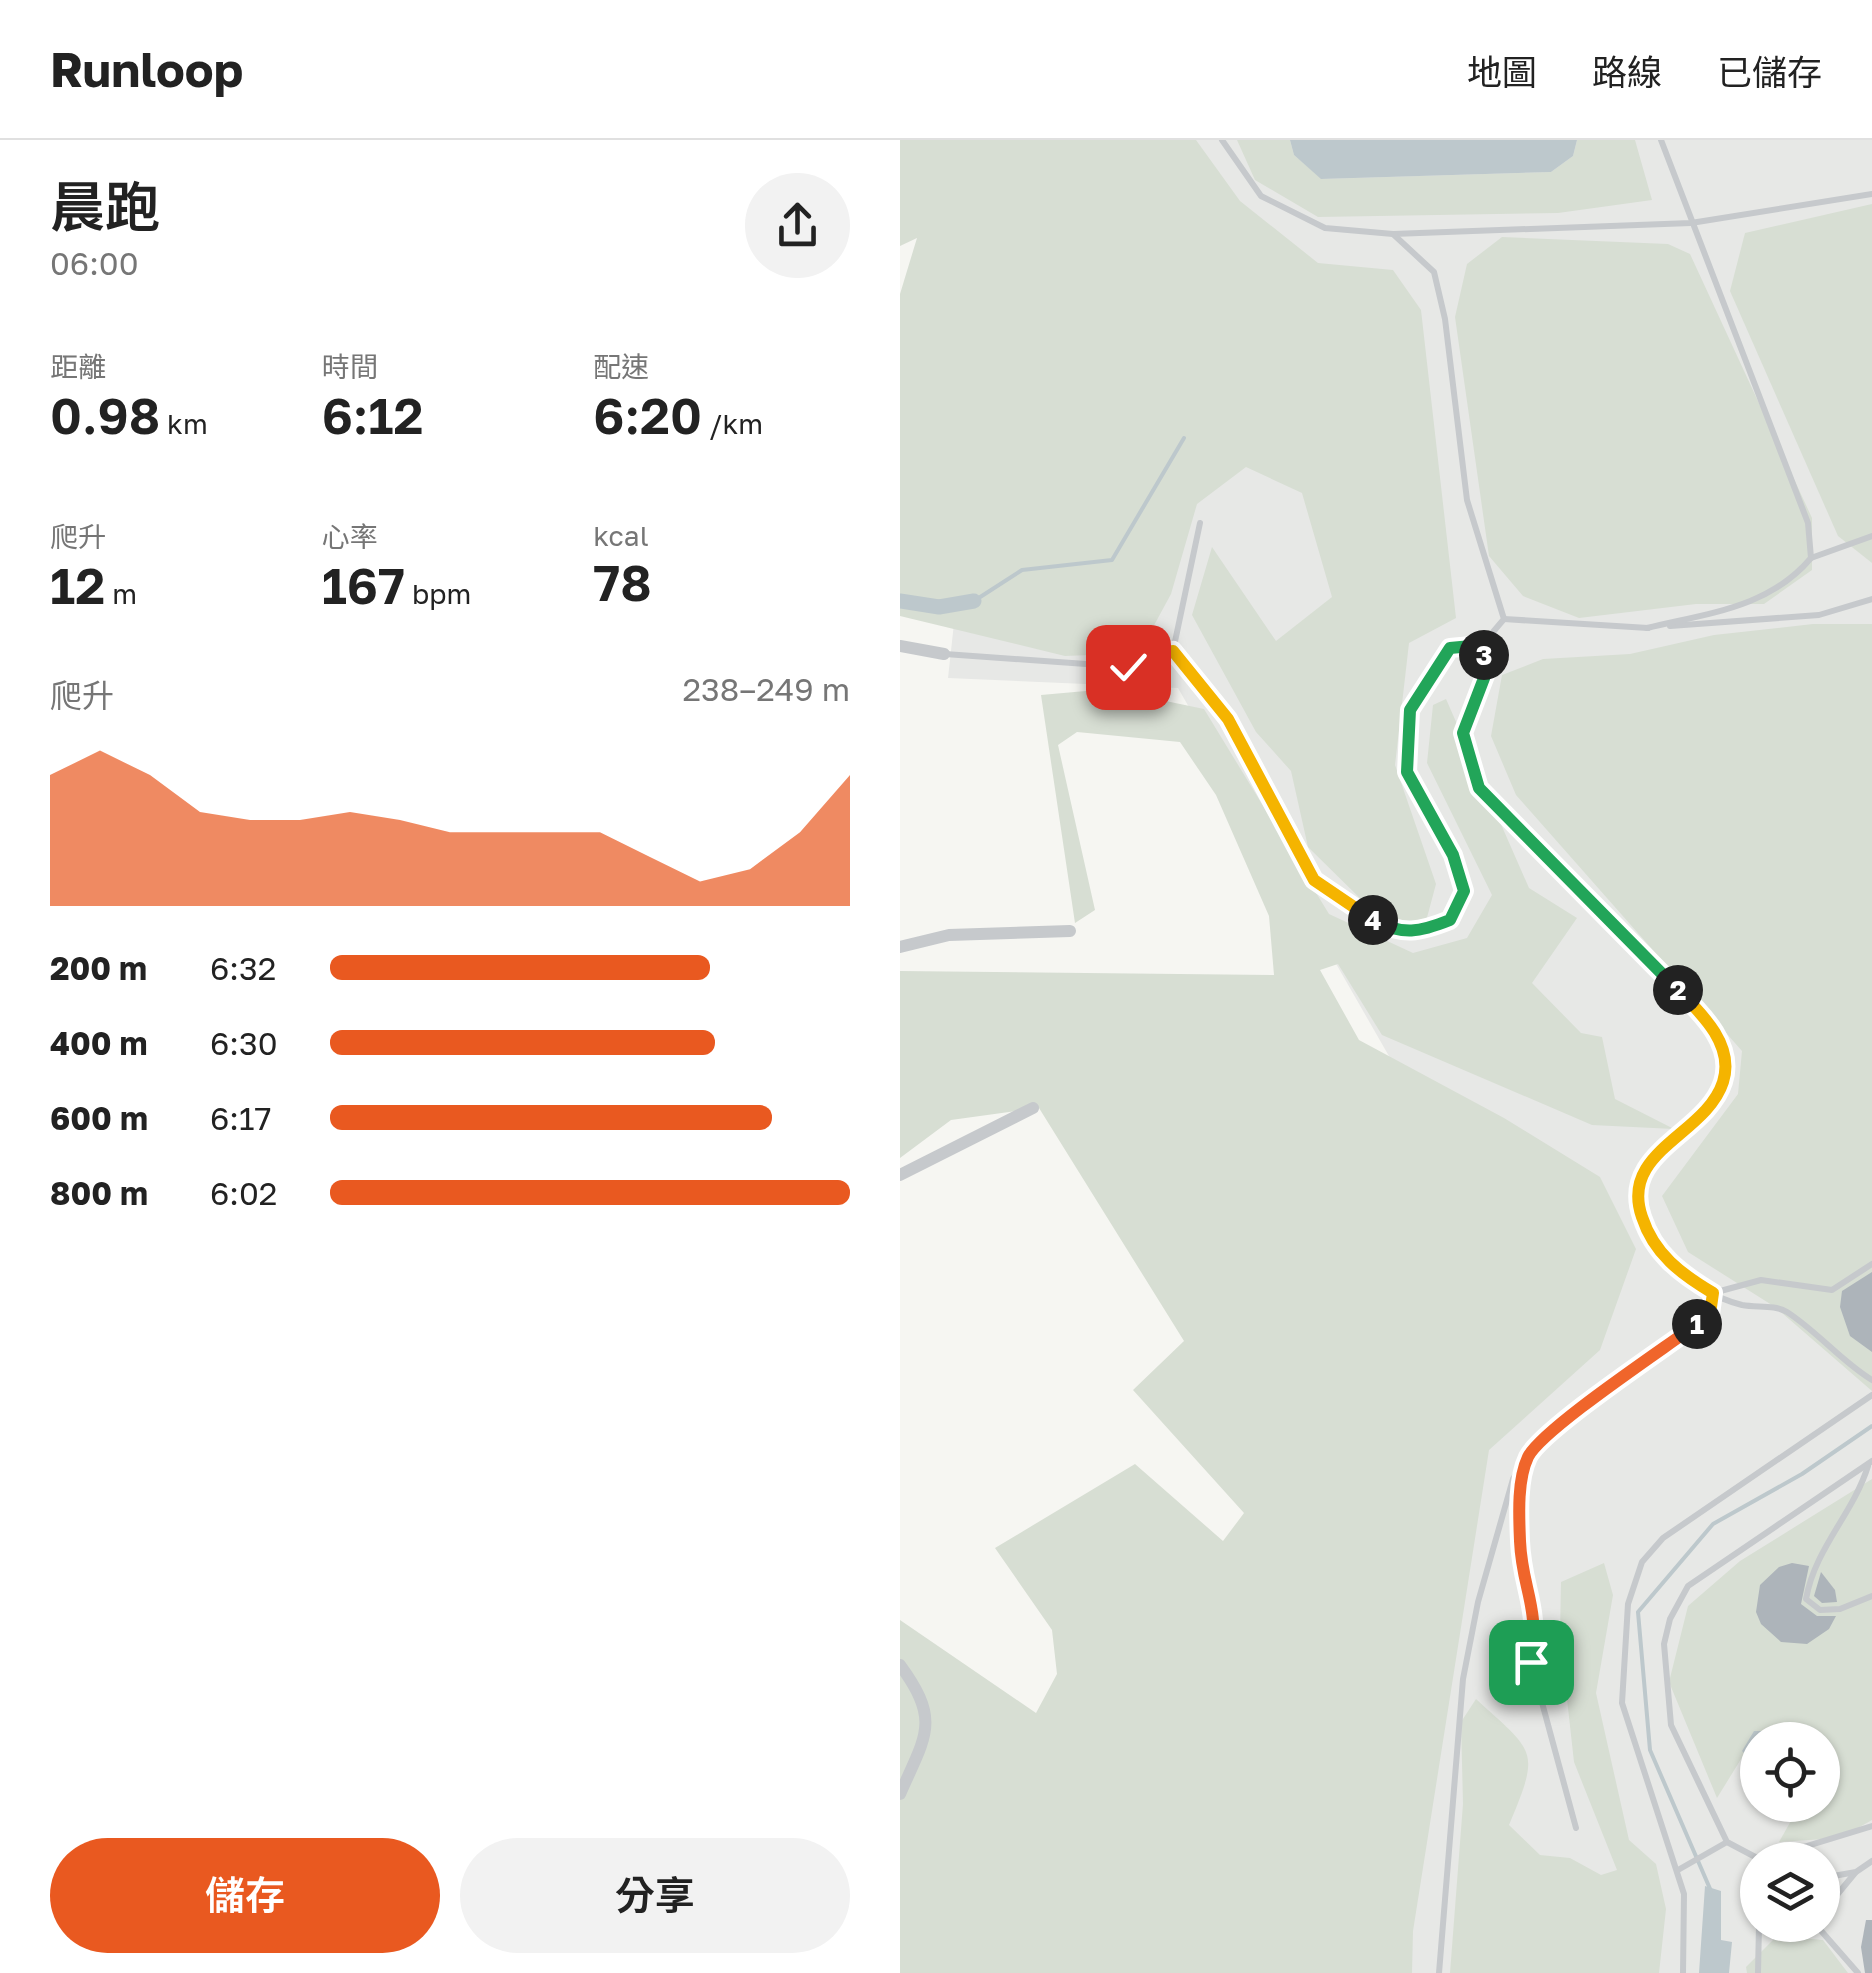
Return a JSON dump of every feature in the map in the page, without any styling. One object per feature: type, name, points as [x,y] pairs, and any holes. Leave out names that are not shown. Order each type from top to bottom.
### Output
[{"type":"street","points":[[900,646],[944,654]]},
{"type":"street","points":[[900,947],[949,935],[1070,931]]},
{"type":"street","points":[[900,1175],[1033,1108]]},
{"type":"street","points":[[900,1665],[919,1690],[929,1716],[926,1740],[900,1794]]},
{"type":"lane","points":[[1661,140],[1808,522],[1811,558]]},
{"type":"lane","points":[[1225,142],[1261,196],[1325,228],[1393,234],[1691,224],[1872,194]]},
{"type":"lane","points":[[1393,234],[1434,272],[1446,319],[1467,500],[1504,619]]},
{"type":"lane","points":[[1173,651],[1200,522]]},
{"type":"lane","points":[[1647,628],[1756,602],[1792,581],[1811,558],[1872,536]]},
{"type":"lane","points":[[1504,619],[1647,628],[1819,614],[1872,600]]},
{"type":"lane","points":[[1173,651],[1228,719],[1314,880],[1395,932],[1419,932],[1450,920],[1464,891],[1453,855],[1407,772],[1410,710],[1450,648],[1482,645],[1504,619]]},
{"type":"lane","points":[[1482,645],[1486,673],[1463,733],[1479,788],[1701,1013],[1722,1044],[1723,1084],[1698,1117],[1658,1152],[1639,1178],[1636,1199],[1648,1235],[1676,1272],[1742,1305],[1782,1309],[1872,1380]]},
{"type":"lane","points":[[944,654],[1128,667],[1173,651]]},
{"type":"lane","points":[[1713,1293],[1761,1280],[1832,1290],[1872,1264]]},
{"type":"lane","points":[[1439,1973],[1464,1679],[1498,1528],[1514,1479],[1528,1456],[1575,1413],[1710,1314],[1713,1293]]},
{"type":"lane","points":[[1683,1973],[1684,1894],[1622,1702],[1628,1604],[1642,1562],[1663,1538],[1872,1395]]},
{"type":"lane","points":[[1528,1456],[1519,1504],[1520,1547],[1537,1626],[1531,1662],[1576,1828]]},
{"type":"lane","points":[[1870,1463],[1860,1492],[1811,1572],[1806,1598],[1820,1610],[1840,1609],[1872,1596]]},
{"type":"lane","points":[[1870,1463],[1688,1586],[1670,1619],[1664,1644],[1671,1725],[1727,1842],[1762,1860],[1872,1826]]},
{"type":"lane","points":[[1678,1870],[1727,1842]]},
{"type":"lane","points":[[1840,1891],[1872,1861]]},
{"type":"lane","points":[[1840,1875],[1856,1872]]},
{"type":"lane","points":[[1758,1973],[1759,1942]]},
{"type":"lane","points":[[1831,1942],[1858,1973]]},
{"type":"shaded area","points":[[900,140],[1196,140],[1240,201],[1318,263],[1393,270],[1421,310],[1456,618],[1409,643],[1395,765],[1436,884],[1425,925],[1376,914],[1308,847],[1291,771],[1256,732],[1192,615],[1212,547],[1276,641],[1332,597],[1302,493],[1246,467],[1197,504],[1171,594],[1139,653],[1065,656],[900,616],[900,294],[917,238],[900,246]]},
{"type":"shaded area","points":[[1007,140],[1872,140],[1872,1973],[1340,1973],[1468,1194],[1178,688],[948,678]]},
{"type":"shaded area","points":[[1237,140],[1290,140],[1294,155],[1322,179],[1551,172],[1573,156],[1577,140],[1635,140],[1652,200],[1558,213],[1318,217],[1255,180]]},
{"type":"shaded area","points":[[1290,140],[1577,140],[1573,156],[1551,172],[1321,179],[1294,155]]},
{"type":"shaded area","points":[[1872,204],[1872,563],[1838,536],[1730,291],[1745,233]]},
{"type":"shaded area","points":[[1502,237],[1668,244],[1690,254],[1812,518],[1812,570],[1764,604],[1696,604],[1579,618],[1523,596],[1489,556],[1455,317],[1467,264]]},
{"type":"shaded area","points":[[1813,624],[1872,624],[1872,1391],[1775,1307],[1688,1252],[1662,1196],[1738,1094],[1742,1051],[1516,795],[1491,736],[1502,675],[1543,659],[1630,654],[1714,635]]},
{"type":"shaded area","points":[[1108,689],[1204,709],[1329,914],[1413,953],[1467,938],[1492,895],[1427,763],[1433,705],[1446,699],[1529,888],[1577,918],[1532,983],[1581,1033],[1602,1037],[1615,1099],[1674,1129],[1592,1125],[1382,1035],[1338,964],[1320,970],[1359,1040],[1504,1118],[1600,1177],[1636,1249],[1600,1350],[1489,1450],[1413,1931],[1412,1973],[900,1973],[900,1620],[1036,1713],[1057,1674],[1052,1630],[995,1548],[1135,1464],[1223,1541],[1244,1513],[1133,1390],[1184,1341],[1039,1108],[951,1120],[900,1158],[900,971],[1274,975],[1269,916],[1216,795],[1180,742],[1077,732],[1058,745],[1095,910],[1075,923],[1041,695]]},
{"type":"shaded area","points":[[1872,1479],[1872,1820],[1840,1838],[1779,1842],[1790,1822],[1840,1822],[1840,1722],[1740,1722],[1740,1761],[1717,1798],[1669,1682],[1688,1606],[1740,1561]]},
{"type":"shaded area","points":[[1604,1563],[1613,1595],[1596,1693],[1629,1840],[1656,1864],[1666,1909],[1659,1973],[1450,1973],[1463,1804],[1461,1722],[1476,1699],[1511,1731],[1527,1754],[1526,1781],[1509,1825],[1540,1855],[1570,1858],[1601,1875],[1617,1870],[1574,1762],[1560,1636],[1561,1582]]},
{"type":"shaded area","points":[[1705,1886],[1721,1891],[1721,1940],[1732,1942],[1729,1973],[1699,1973]]},
{"type":"shaded area","points":[[1771,1942],[1825,1942],[1848,1973],[1747,1973],[1746,1967]]},
{"type":"building","points":[[1872,1272],[1872,1352],[1850,1336],[1840,1307],[1842,1291]]},
{"type":"building","points":[[1792,1563],[1809,1566],[1801,1604],[1817,1616],[1836,1616],[1829,1629],[1807,1644],[1781,1642],[1761,1624],[1756,1612],[1760,1585],[1779,1567]]},
{"type":"building","points":[[1821,1572],[1835,1590],[1837,1602],[1822,1603],[1814,1596]]},
{"type":"building","points":[[1866,1920],[1872,1920],[1872,1973],[1865,1973],[1861,1947]]},
{"type":"waterway","points":[[974,601],[1022,570],[1112,560],[1184,438]]},
{"type":"waterway","points":[[900,601],[939,607],[974,601]]},
{"type":"waterway","points":[[1711,1891],[1650,1750],[1638,1612],[1713,1524],[1802,1474],[1872,1426]]},
{"type":"route","points":[[1128,667],[1173,651],[1228,719],[1314,880],[1356,911],[1395,932],[1419,932],[1450,920],[1464,891],[1453,855],[1407,772],[1410,710],[1450,648],[1482,645],[1486,673],[1463,733],[1479,788],[1701,1013],[1722,1044],[1723,1084],[1698,1117],[1658,1152],[1639,1178],[1636,1199],[1648,1235],[1676,1272],[1713,1293],[1710,1314],[1575,1413],[1528,1456],[1519,1504],[1520,1547],[1537,1626],[1531,1662]]}]
